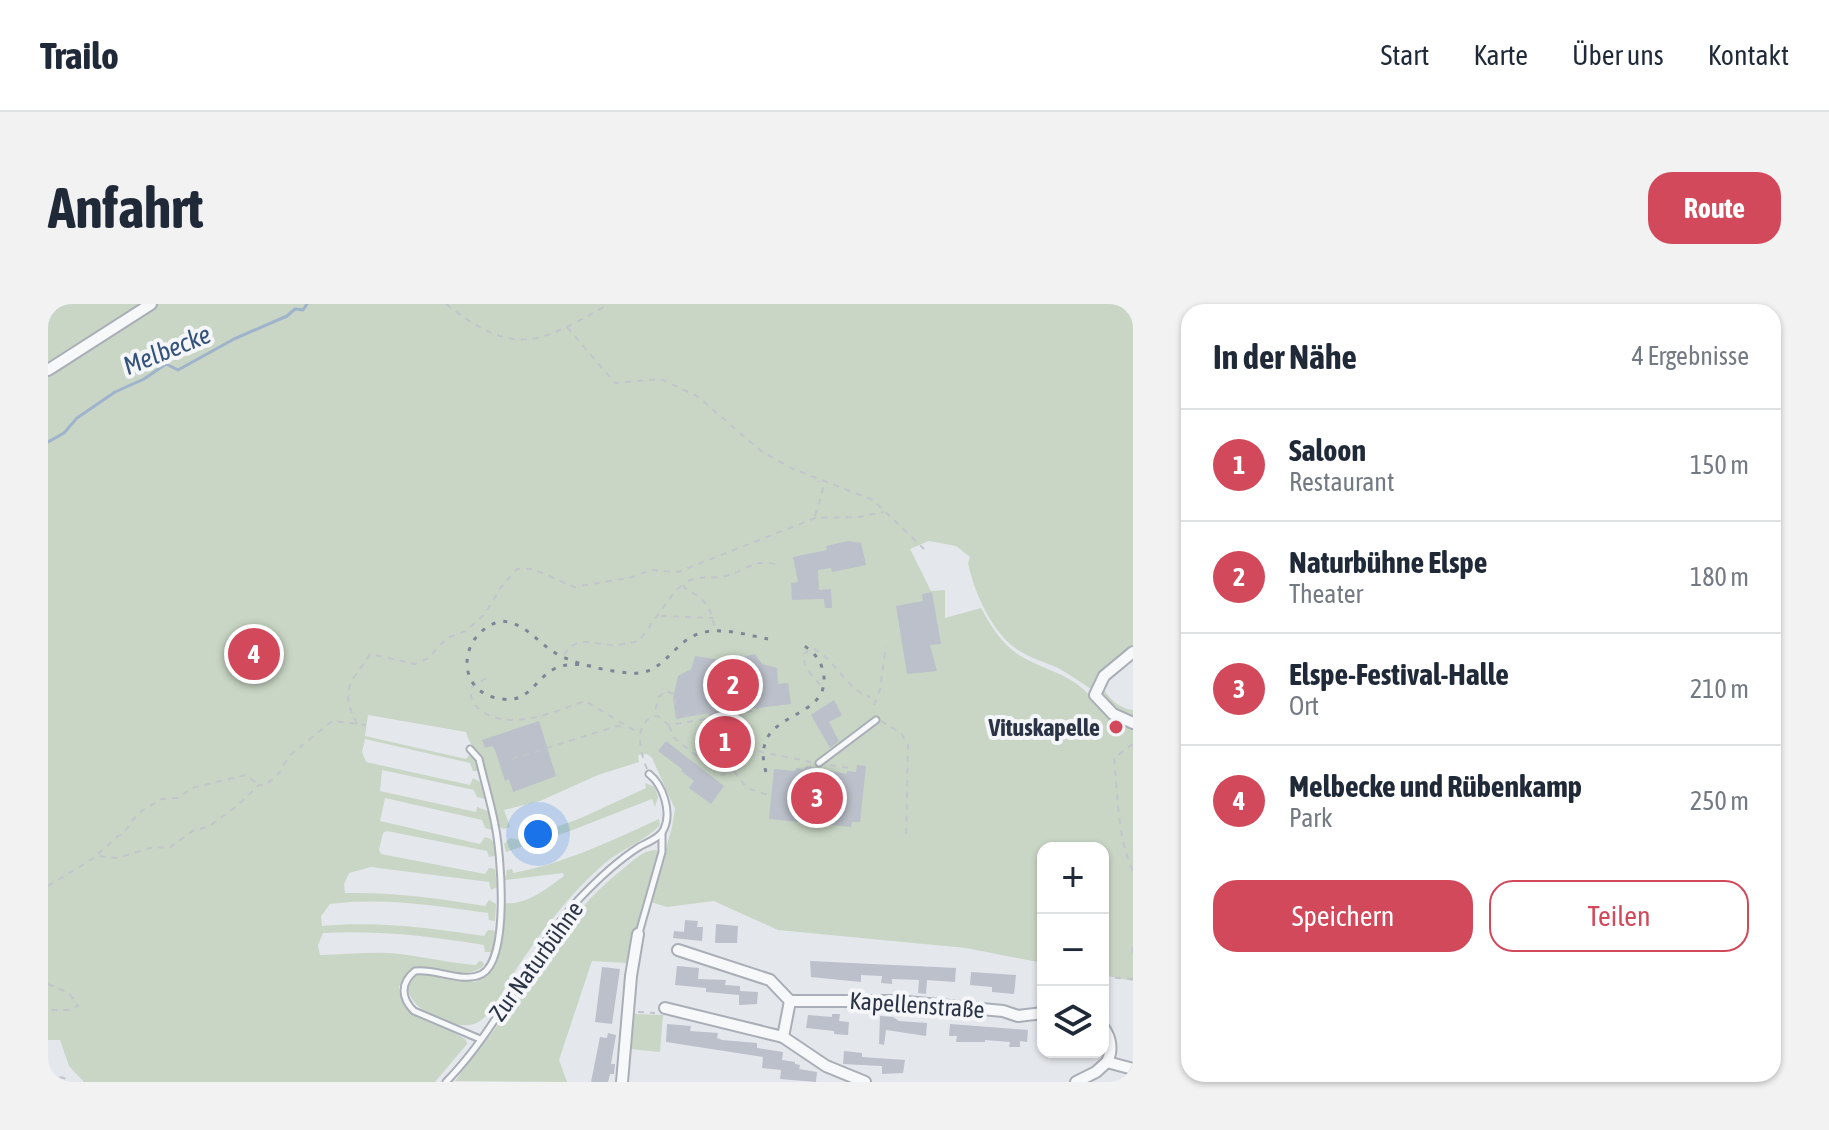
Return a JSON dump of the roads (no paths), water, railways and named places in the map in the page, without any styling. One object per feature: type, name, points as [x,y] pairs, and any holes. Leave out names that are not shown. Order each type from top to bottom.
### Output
[{"type":"street","points":[[48,370],[151,304]]},
{"type":"street","points":[[1133,652],[1104,676],[1095,695],[1113,714],[1133,723]]},
{"type":"street","points":[[622,1082],[632,964],[638,934]]},
{"type":"street","points":[[678,950],[770,980],[790,1001],[783,1037]]},
{"type":"street","name":"Kapellenstraße","points":[[790,1001],[896,1001],[1003,1011],[1018,1016],[1037,1014]]},
{"type":"street","points":[[665,1008],[783,1037],[826,1066],[865,1082]]},
{"type":"street","points":[[1109,1036],[1109,1057]]},
{"type":"street","points":[[1076,1082],[1096,1072],[1108,1058]]},
{"type":"street","points":[[1107,1062],[1133,1069]]},
{"type":"lane","points":[[819,763],[876,720]]},
{"type":"lane","points":[[470,749],[479,759],[499,850],[500,905],[495,954],[488,968],[475,976],[415,971],[406,981],[403,992],[414,1011],[480,1039]]},
{"type":"lane","points":[[638,934],[662,852],[662,834],[667,819],[659,786],[649,774]]},
{"type":"lane","name":"Zur Naturbühne","points":[[446,1082],[480,1039],[539,948],[572,907],[611,868],[662,834]]},
{"type":"waterway","name":"Melbecke","points":[[48,442],[115,392],[144,379],[166,364],[178,370],[234,339],[287,316],[295,309],[303,310],[307,304]]},
{"type":"railway","points":[[591,666],[586,665],[572,664],[558,667],[519,698],[502,699],[486,695],[475,686],[467,663],[469,650],[476,638],[486,628],[501,621],[519,626],[555,653],[571,660],[629,673],[651,670],[682,643],[709,631],[768,639]]},
{"type":"railway","points":[[766,772],[763,753],[769,735],[814,702],[824,684],[820,662],[799,643]]},
{"type":"place","name":"Melbecke und Rübenkamp","points":[[254,654]]},
{"type":"place","name":"Naturbühne Elspe","points":[[733,685]]},
{"type":"place","name":"Vituskapelle","points":[[1116,727]]},
{"type":"place","name":"Saloon","points":[[725,742]]},
{"type":"place","name":"Elspe-Festival-Halle","points":[[817,798]]}]
